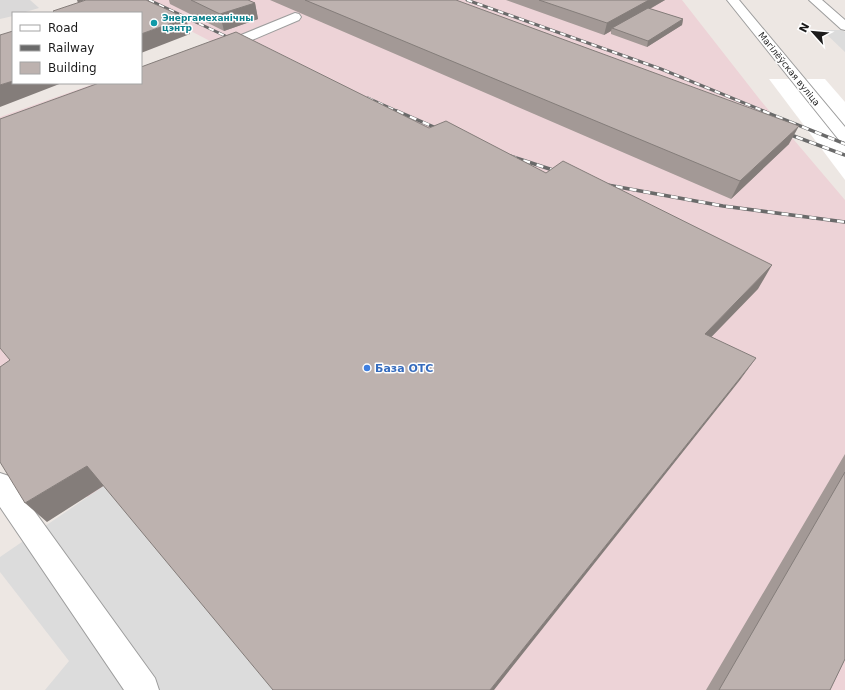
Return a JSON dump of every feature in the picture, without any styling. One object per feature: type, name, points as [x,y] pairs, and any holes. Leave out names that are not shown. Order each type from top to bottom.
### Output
[{"type":"street","name":"Магілёўская вуліца","points":[[733,0],[845,137]]},
{"type":"street","points":[[815,0],[845,26]]},
{"type":"street","points":[[210,53],[295,17]]},
{"type":"street","points":[[0,485],[143,690]]},
{"type":"shaded area","points":[[0,0],[30,0],[39,8],[25,12],[12,12],[12,16],[0,19]]},
{"type":"shaded area","name":"База ОТС","points":[[131,0],[682,0],[761,101],[845,200],[845,690],[240,690],[0,386],[0,117],[93,84],[142,84],[142,67],[212,42]]},
{"type":"shaded area","points":[[822,30],[842,30],[845,32],[845,52]]},
{"type":"shaded area","points":[[105,485],[274,690],[45,690],[69,661],[0,572],[0,557]]},
{"type":"pier","points":[[769,79],[825,79],[845,102],[845,180]]},
{"type":"building","points":[[86,0],[146,0],[186,18],[142,34],[142,12],[53,11]]},
{"type":"building","points":[[191,0],[248,0],[255,3],[220,14]]},
{"type":"building","points":[[305,0],[456,0],[799,126],[740,181]]},
{"type":"building","points":[[539,0],[649,0],[607,23]]},
{"type":"building","points":[[648,8],[683,19],[648,41],[612,28]]},
{"type":"building","points":[[12,31],[12,81],[0,85],[0,35]]},
{"type":"building","name":"База ОТС","points":[[236,32],[429,128],[446,121],[546,173],[563,161],[772,265],[705,334],[756,358],[490,690],[273,690],[87,466],[25,503],[0,462],[0,367],[10,360],[0,348],[0,119],[96,84],[142,84],[142,67]]},
{"type":"building","points":[[845,472],[845,659],[830,690],[719,690]]},
{"type":"railway","points":[[149,0],[236,41]]},
{"type":"railway","points":[[467,0],[661,69],[766,112]]},
{"type":"railway","points":[[368,98],[399,112]]},
{"type":"railway","points":[[397,111],[443,131]]},
{"type":"railway","points":[[763,111],[845,144]]},
{"type":"railway","points":[[783,132],[845,155]]},
{"type":"railway","points":[[510,156],[562,173]]},
{"type":"railway","points":[[602,184],[723,206],[845,222]]},
{"type":"place","name":"Энергамеханічны цэнтр","points":[[154,23]]},
{"type":"place","name":"База ОТС","points":[[367,368]]}]
